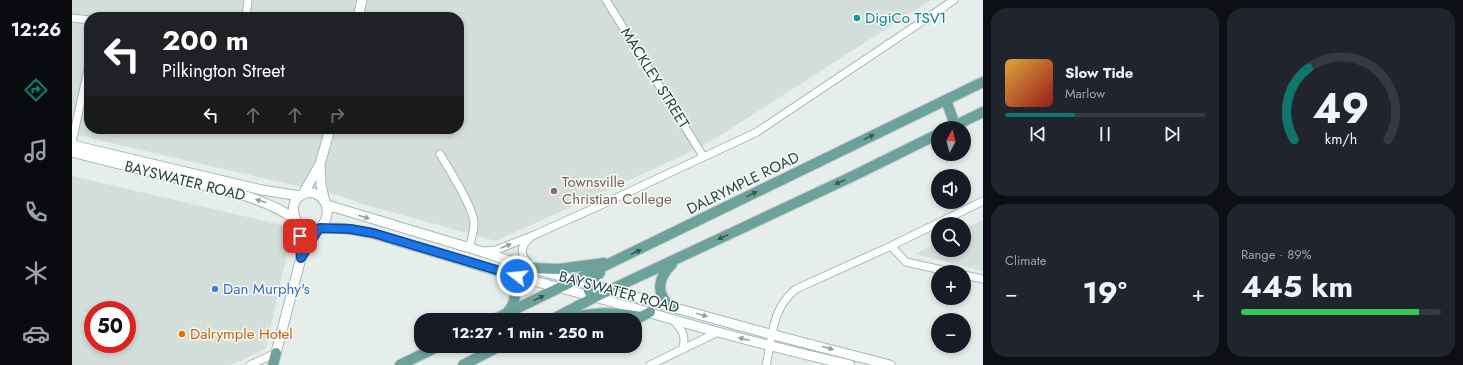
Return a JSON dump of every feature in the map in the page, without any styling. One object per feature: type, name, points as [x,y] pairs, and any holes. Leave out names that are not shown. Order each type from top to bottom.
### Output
[{"type":"main road","points":[[359,12],[362,0]]},
{"type":"main road","name":"DALRYMPLE ROAD","points":[[507,313],[615,262],[983,82]]},
{"type":"main road","points":[[946,100],[951,121]]},
{"type":"main road","points":[[965,121],[983,112]]},
{"type":"main road","points":[[301,258],[294,206],[320,164],[329,134]]},
{"type":"main road","points":[[564,313],[594,297],[851,177],[931,137]]},
{"type":"main road","name":"BAYSWATER ROAD","points":[[72,143],[262,190],[302,195]]},
{"type":"main road","name":"BAYSWATER ROAD","points":[[72,152],[246,196],[270,204],[282,210],[296,221]]},
{"type":"main road","points":[[273,365],[301,258],[327,218],[326,204],[321,186],[320,164]]},
{"type":"main road","points":[[302,195],[316,195],[321,197],[326,204]]},
{"type":"main road","name":"BAYSWATER ROAD","points":[[326,204],[575,281],[611,289],[772,335],[890,365]]},
{"type":"main road","points":[[296,221],[308,230],[319,229]]},
{"type":"main road","name":"BAYSWATER ROAD","points":[[319,229],[350,229],[362,231],[502,272],[650,312],[673,320],[770,346],[850,365]]},
{"type":"main road","points":[[670,307],[663,297],[660,285],[663,274],[674,260]]},
{"type":"main road","points":[[531,268],[559,269],[615,262]]},
{"type":"main road","points":[[594,297],[589,293],[589,284],[596,276],[615,262]]},
{"type":"main road","points":[[502,272],[511,282],[515,293],[514,303],[507,313]]},
{"type":"main road","points":[[642,316],[650,312]]},
{"type":"main road","points":[[400,365],[425,353]]},
{"type":"main road","points":[[463,365],[486,353]]},
{"type":"street","points":[[247,12],[248,0]]},
{"type":"street","name":"MACKLEY STREET","points":[[606,0],[703,156]]},
{"type":"street","points":[[480,251],[496,250],[532,236],[757,132],[954,0]]},
{"type":"street","points":[[72,18],[84,19]]},
{"type":"street","points":[[72,143],[84,88]]},
{"type":"street","points":[[440,154],[462,193],[474,219],[475,225],[469,248]]},
{"type":"street","points":[[766,365],[778,309],[786,298],[796,289],[891,246],[983,201]]},
{"type":"street","points":[[531,268],[525,260],[522,250],[524,243],[532,236]]},
{"type":"street","points":[[891,246],[906,262],[931,268]]},
{"type":"street","points":[[971,276],[983,279]]},
{"type":"street","points":[[673,320],[679,326],[684,335],[682,350]]},
{"type":"street","points":[[650,365],[718,332]]},
{"type":"street","points":[[250,365],[276,353]]},
{"type":"street","points":[[850,365],[853,355]]},
{"type":"shaded area","points":[[72,0],[931,0],[721,135],[684,155],[496,241],[362,204],[341,196],[72,134]]},
{"type":"shaded area","points":[[72,176],[290,227],[292,230],[266,349],[231,365],[72,365]]},
{"type":"shaded area","points":[[983,220],[983,271],[971,268],[971,265],[959,265],[915,254],[931,246],[931,257],[971,257],[971,226]]},
{"type":"place","name":"DigiCo TSV1","points":[[857,18]]},
{"type":"place","name":"Townsville Christian College","points":[[554,191]]},
{"type":"place","name":"Dan Murphy's","points":[[215,289]]},
{"type":"place","name":"Dalrymple Hotel","points":[[182,334]]},
{"type":"route","points":[[300,236],[301,258],[320,228],[350,229],[373,233],[517,276]]}]
